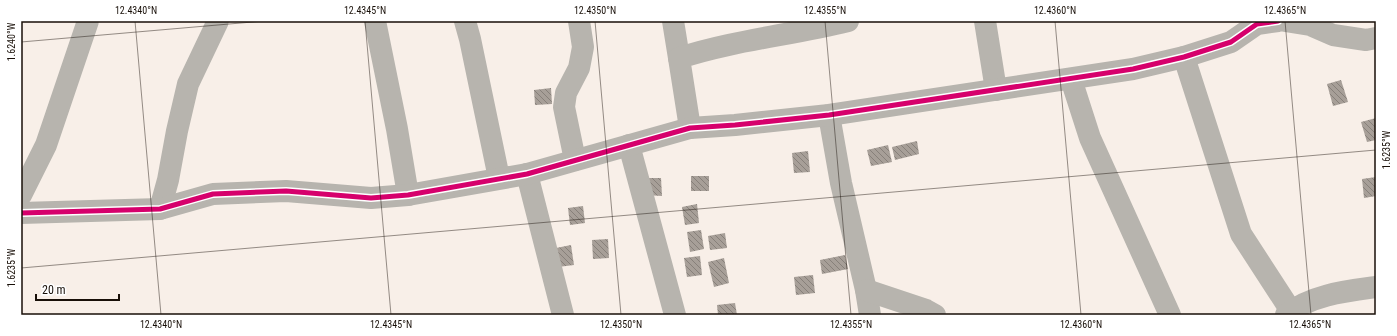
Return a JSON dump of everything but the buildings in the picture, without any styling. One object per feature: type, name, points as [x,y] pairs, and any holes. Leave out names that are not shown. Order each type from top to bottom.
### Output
[{"type":"street","points":[[21,195],[46,145],[88,21]]},
{"type":"street","points":[[160,209],[168,180],[188,84],[218,21]]},
{"type":"street","points":[[375,21],[408,194]]},
{"type":"street","points":[[465,21],[499,178]]},
{"type":"street","points":[[575,160],[564,107],[566,93],[579,68],[582,54],[583,47],[579,21]]},
{"type":"street","points":[[673,21],[690,128]]},
{"type":"street","points":[[679,58],[734,43],[817,29],[848,21]]},
{"type":"street","points":[[985,21],[996,90]]},
{"type":"street","points":[[21,213],[160,209],[213,194],[286,191],[371,198],[408,194],[527,174],[690,128],[735,125],[829,115],[1133,69],[1184,57],[1231,42],[1257,24],[1278,21]]},
{"type":"street","points":[[1285,21],[1310,25],[1333,35],[1366,40],[1376,38]]},
{"type":"street","points":[[1184,57],[1241,234],[1289,313],[1313,301],[1334,294],[1376,287]]},
{"type":"street","points":[[1072,79],[1090,138],[1170,315]]},
{"type":"street","points":[[829,115],[841,183],[866,290],[870,315]]},
{"type":"street","points":[[629,145],[675,315]]},
{"type":"street","points":[[527,174],[563,315]]},
{"type":"street","points":[[866,290],[926,310],[935,315]]},
{"type":"cycle path","points":[[21,213],[160,209],[213,194],[286,191],[371,198],[408,195],[527,174],[690,128],[735,125],[829,115],[1133,69],[1184,57],[1231,42],[1257,24],[1278,21]]}]
